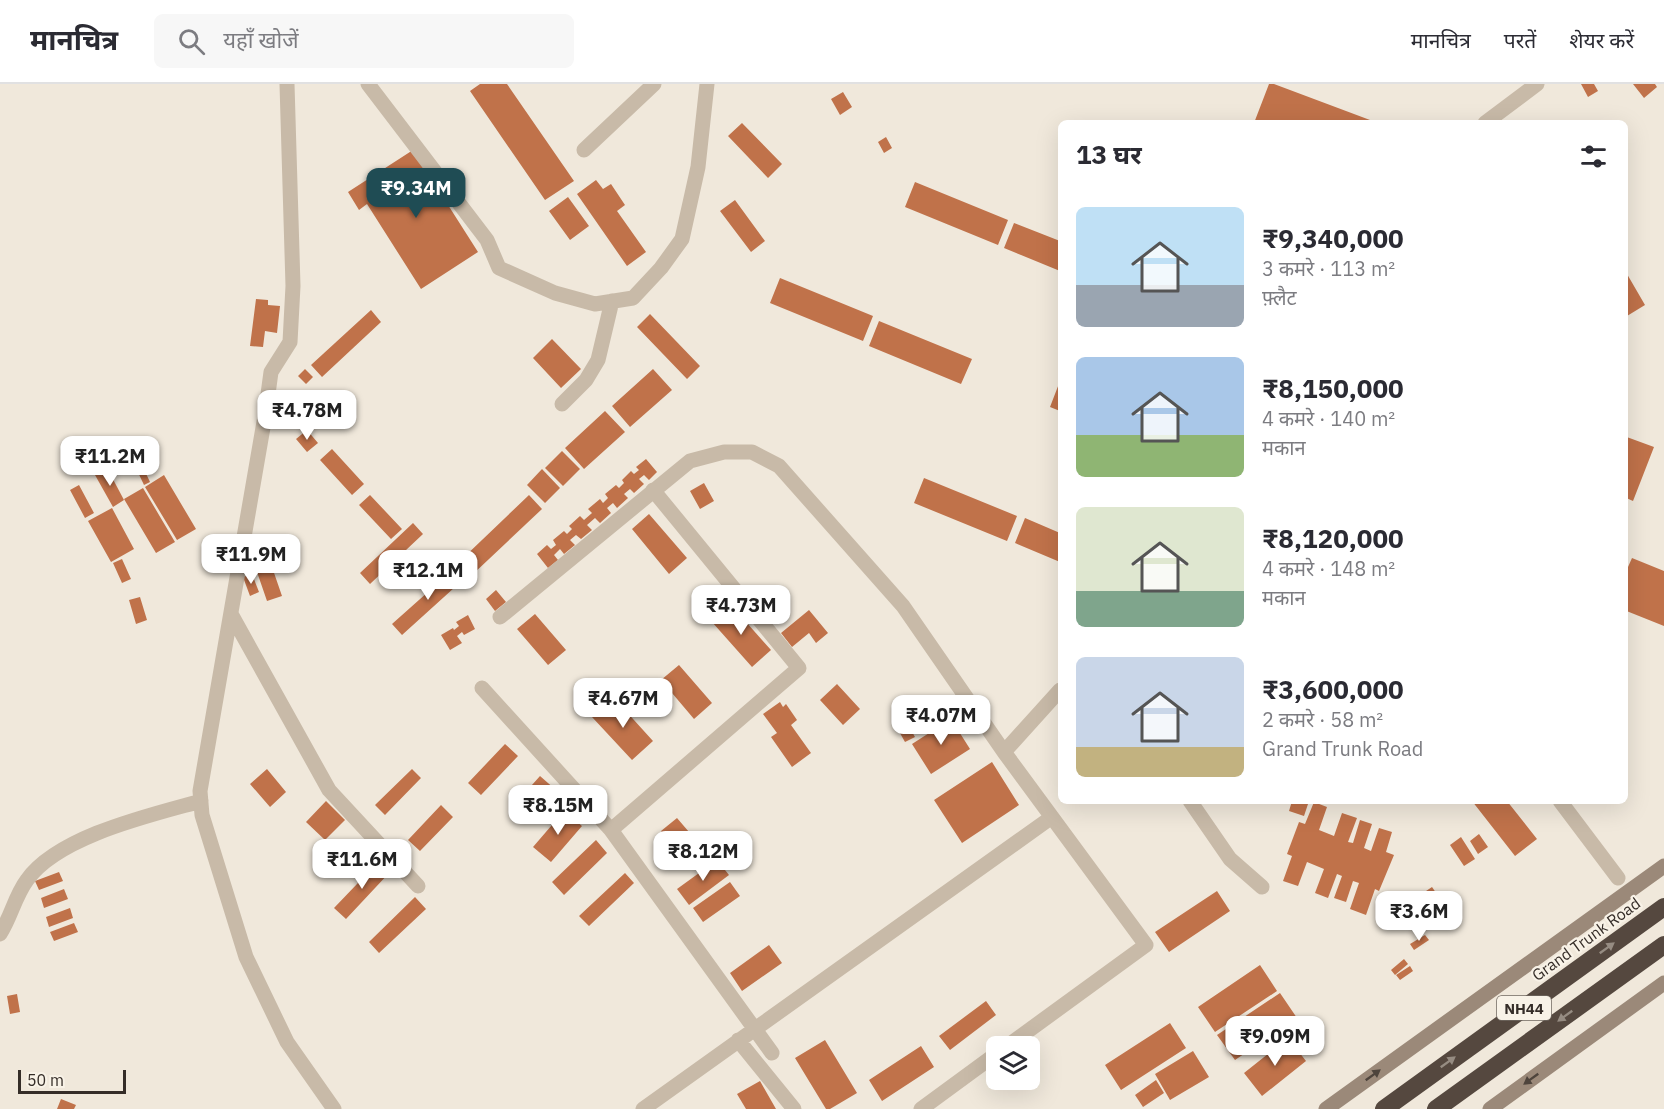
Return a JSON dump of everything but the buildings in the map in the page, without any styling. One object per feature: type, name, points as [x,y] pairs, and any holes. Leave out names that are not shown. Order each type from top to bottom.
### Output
[{"type":"highway","name":"Grand Trunk Road","points":[[1384,1109],[1664,907]]},
{"type":"highway","name":"NH44","points":[[1436,1109],[1664,945]]},
{"type":"street","points":[[288,84],[293,285],[290,342],[271,372],[200,791],[202,815],[210,844],[246,957],[287,1042],[334,1109]]},
{"type":"street","points":[[368,84],[487,240],[499,268],[555,292],[595,304],[633,298],[661,268],[682,239],[698,167],[707,84]]},
{"type":"street","points":[[584,150],[654,84]]},
{"type":"street","points":[[1489,120],[1537,84]]},
{"type":"street","points":[[562,404],[586,380],[598,360],[612,301]]},
{"type":"street","points":[[500,617],[690,461],[724,452],[752,452],[779,466],[903,606],[1004,752],[1146,945],[1021,1036]]},
{"type":"street","points":[[611,831],[799,668],[653,490]]},
{"type":"street","points":[[231,614],[329,790],[418,886]]},
{"type":"street","points":[[482,688],[611,831],[772,1053]]},
{"type":"street","points":[[1004,752],[1058,692]]},
{"type":"street","points":[[0,934],[26,881],[40,865],[57,852],[139,819],[201,801]]},
{"type":"street","points":[[1192,804],[1230,859],[1262,887]]},
{"type":"street","points":[[1562,804],[1618,878]]},
{"type":"street","points":[[643,1109],[1052,817]]},
{"type":"street","points":[[1326,1109],[1664,866]]},
{"type":"street","points":[[1490,1109],[1664,983]]},
{"type":"street","points":[[738,1040],[794,1109]]},
{"type":"street","points":[[921,1109],[986,1061]]}]
